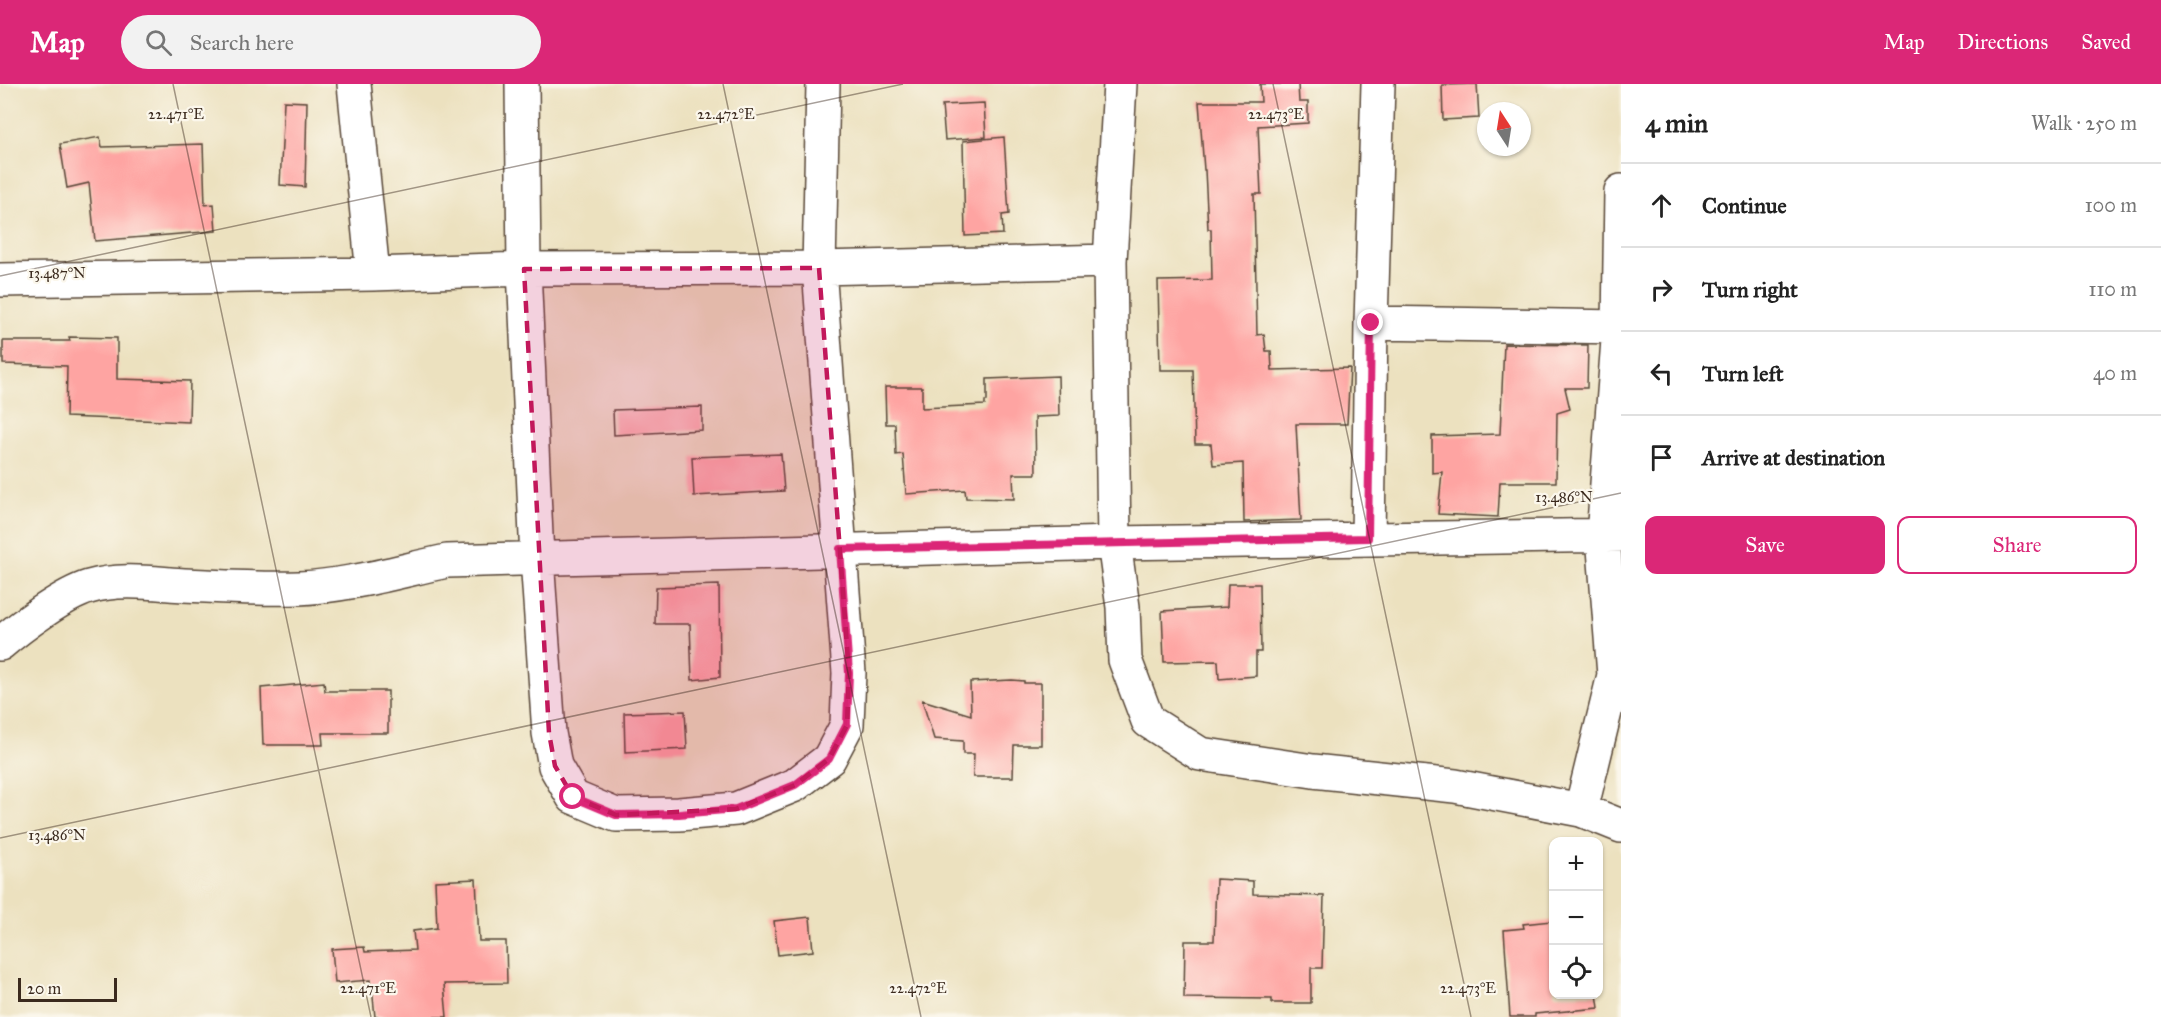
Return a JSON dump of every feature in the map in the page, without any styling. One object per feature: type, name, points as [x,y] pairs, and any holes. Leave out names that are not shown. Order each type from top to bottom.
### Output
[{"type":"street","points":[[354,84],[373,274]]},
{"type":"street","points":[[522,84],[524,269],[537,558],[549,733],[555,766],[573,797],[616,815],[679,814],[736,809],[795,785],[829,759],[847,724],[849,673],[819,268],[823,84]]},
{"type":"street","points":[[1120,84],[1110,261],[1114,543],[1123,608],[1125,660],[1148,721],[1200,754],[1313,771],[1455,786],[1581,810],[1621,826]]},
{"type":"street","points":[[1368,538],[1378,84]]},
{"type":"street","points":[[1581,810],[1614,675],[1612,536],[1620,327],[1621,191]]},
{"type":"street","points":[[0,280],[373,274],[524,269],[819,268],[1110,261]]},
{"type":"street","points":[[1371,323],[1620,327]]},
{"type":"street","points":[[0,644],[19,628],[57,604],[86,588],[111,582],[139,581],[186,585],[299,588],[350,581],[447,561],[1114,543],[1612,536]]},
{"type":"highlighted area","points":[[819,268],[849,673],[847,725],[829,759],[795,785],[736,809],[616,815],[573,797],[555,766],[549,733],[524,269]]},
{"type":"building","points":[[1260,84],[1298,84],[1299,102],[1308,102],[1308,123],[1258,126],[1261,194],[1254,194],[1257,335],[1264,334],[1266,351],[1271,351],[1272,370],[1350,368],[1347,424],[1296,424],[1301,520],[1244,522],[1243,463],[1213,465],[1211,444],[1195,444],[1193,370],[1160,370],[1158,281],[1212,280],[1211,229],[1208,229],[1199,102],[1261,102]]},
{"type":"building","points":[[1477,84],[1477,118],[1443,120],[1442,85]]},
{"type":"building","points":[[284,101],[307,102],[305,187],[280,185]]},
{"type":"building","points":[[984,103],[986,137],[945,140],[942,105]]},
{"type":"building","points":[[100,137],[102,147],[203,144],[205,205],[214,204],[216,231],[95,241],[89,183],[67,188],[60,144]]},
{"type":"building","points":[[1004,137],[1009,214],[1002,215],[1003,234],[965,236],[963,141]]},
{"type":"building","points":[[69,337],[117,338],[117,379],[190,381],[189,422],[66,417],[67,366],[3,364],[3,341],[70,341]]},
{"type":"building","points":[[1504,344],[1588,345],[1587,388],[1565,388],[1570,409],[1557,413],[1556,482],[1500,482],[1498,517],[1438,514],[1442,472],[1432,473],[1432,436],[1500,434]]},
{"type":"building","points":[[1058,376],[1059,416],[1035,417],[1036,474],[1013,474],[1014,499],[966,498],[965,490],[906,494],[903,454],[896,455],[895,424],[886,424],[885,387],[922,387],[922,408],[985,405],[987,379]]},
{"type":"building","points":[[702,407],[702,430],[614,435],[613,410]]},
{"type":"building","points":[[781,454],[784,491],[694,496],[692,457]]},
{"type":"building","points":[[1228,584],[1260,584],[1261,652],[1256,652],[1256,676],[1219,679],[1218,661],[1164,662],[1162,611],[1227,607]]},
{"type":"building","points":[[719,585],[720,677],[692,680],[690,624],[655,624],[656,587]]},
{"type":"building","points":[[1012,680],[1041,683],[1041,745],[1014,745],[1013,777],[973,777],[974,754],[963,754],[963,741],[934,739],[922,700],[971,715],[970,682]]},
{"type":"building","points":[[324,682],[325,691],[388,691],[388,733],[322,733],[323,745],[263,745],[261,688]]},
{"type":"building","points":[[685,711],[687,749],[625,752],[624,713]]},
{"type":"building","points":[[476,879],[479,941],[506,941],[507,983],[444,984],[447,1017],[375,1017],[370,980],[335,983],[332,949],[364,947],[365,952],[415,950],[413,931],[437,928],[435,881]]},
{"type":"building","points":[[1216,879],[1253,881],[1253,894],[1324,896],[1322,968],[1311,968],[1311,1003],[1272,1003],[1272,999],[1184,998],[1185,941],[1214,941]]},
{"type":"building","points":[[810,917],[813,951],[778,955],[774,921]]},
{"type":"building","points":[[1549,921],[1549,999],[1598,999],[1599,1008],[1535,1014],[1535,1017],[1510,1017],[1504,930],[1524,928],[1523,924]]},
{"type":"route","points":[[573,797],[616,815],[679,814],[736,809],[795,785],[829,759],[847,724],[849,673],[840,549],[1368,538],[1371,323]]}]
